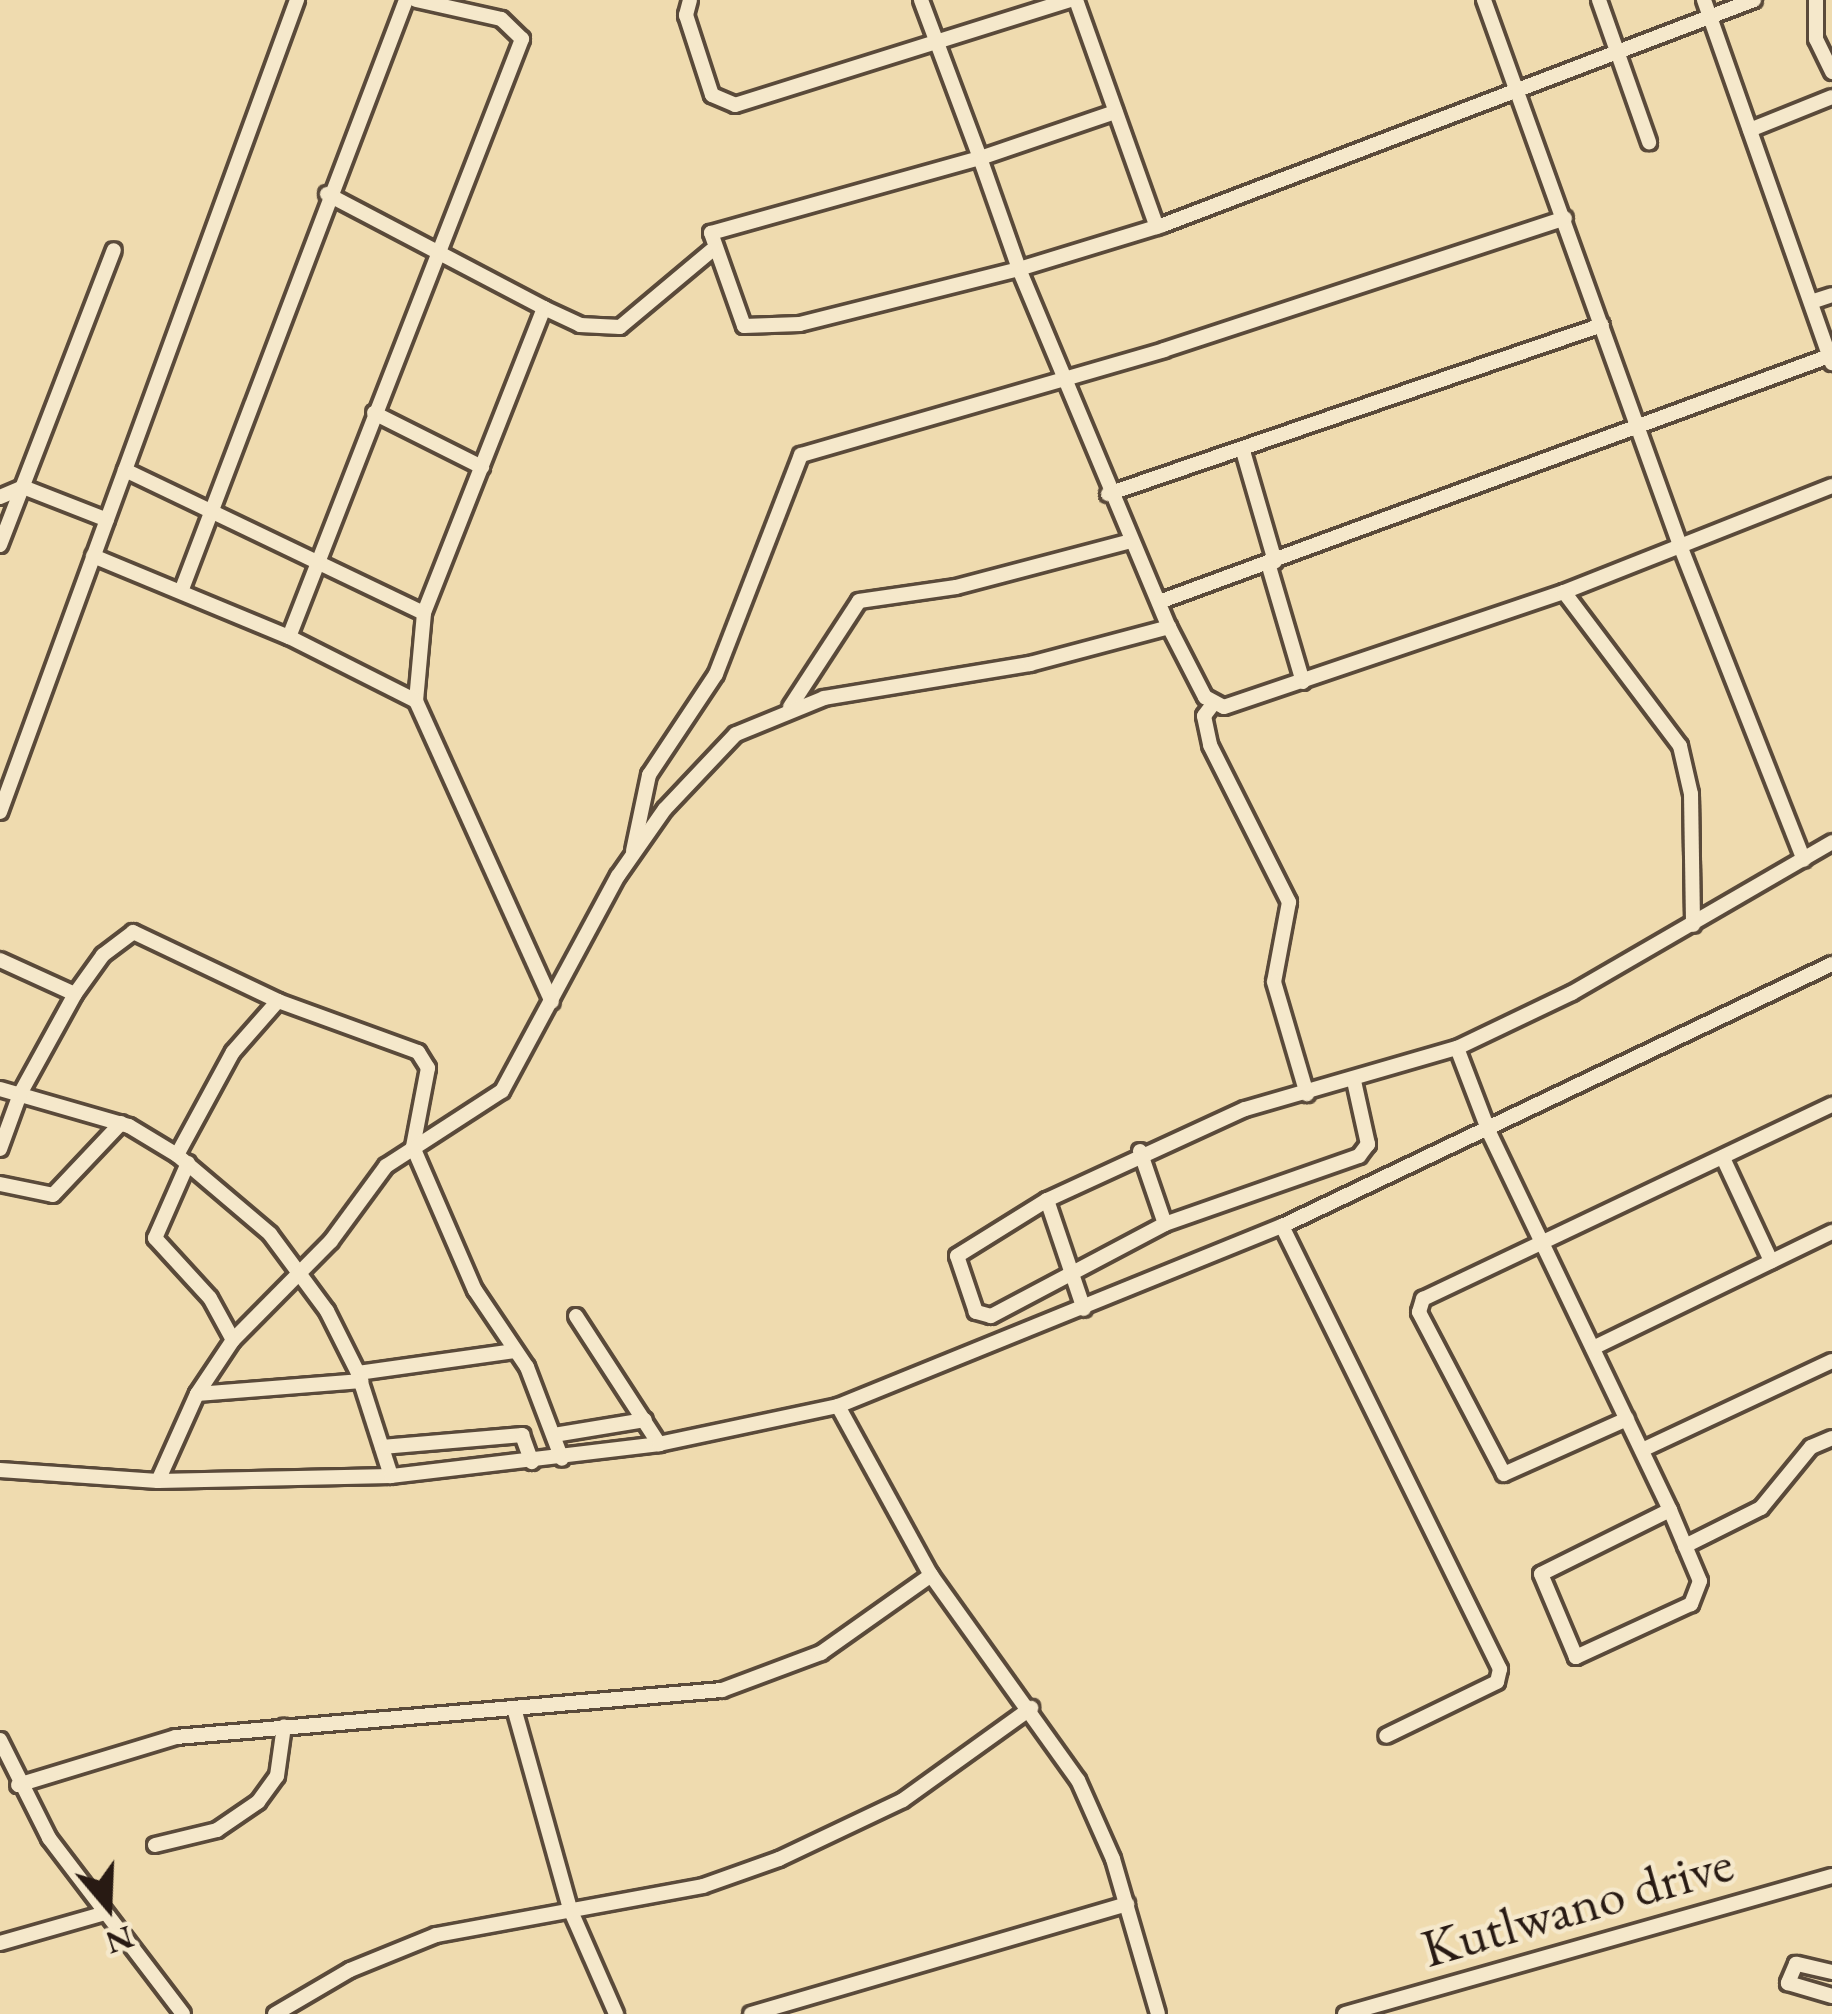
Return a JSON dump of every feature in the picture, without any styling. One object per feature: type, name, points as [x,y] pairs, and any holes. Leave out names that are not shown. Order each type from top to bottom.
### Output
[{"type":"street","points":[[0,812],[297,0]]},
{"type":"street","points":[[182,589],[327,194],[406,0]]},
{"type":"street","points":[[289,637],[436,249],[522,39],[500,19],[416,0]]},
{"type":"street","points":[[690,0],[686,15],[721,103],[1073,0],[1157,227]]},
{"type":"street","points":[[922,0],[1019,269],[1108,494],[1169,627],[1214,704]]},
{"type":"street","points":[[1484,0],[1681,548],[1804,860]]},
{"type":"street","points":[[1600,0],[1648,142]]},
{"type":"street","points":[[1159,602],[1831,360],[1704,0]]},
{"type":"street","points":[[711,251],[736,316],[752,329],[898,303],[1157,227],[1754,0]]},
{"type":"street","points":[[1816,0],[1816,39],[1832,72]]},
{"type":"street","points":[[1750,130],[1832,97]]},
{"type":"street","points":[[327,194],[580,325],[620,327],[711,251],[717,230],[980,158],[1115,112]]},
{"type":"street","points":[[632,857],[649,775],[732,640],[769,552],[793,461],[1565,218]]},
{"type":"street","points":[[0,545],[114,250]]},
{"type":"street","points":[[1811,302],[1832,295]]},
{"type":"street","points":[[544,308],[424,613],[416,700],[552,1002]]},
{"type":"street","points":[[1108,494],[1602,325]]},
{"type":"street","points":[[374,413],[482,467]]},
{"type":"street","points":[[1243,451],[1304,682]]},
{"type":"street","points":[[125,470],[424,613]]},
{"type":"street","points":[[1214,704],[1238,704],[1564,592],[1832,486]]},
{"type":"street","points":[[0,497],[23,487],[107,520]]},
{"type":"street","points":[[790,707],[859,601],[956,587],[1130,541]]},
{"type":"street","points":[[93,556],[182,589],[416,700]]},
{"type":"street","points":[[1564,592],[1680,746],[1691,794],[1694,926]]},
{"type":"street","points":[[158,1481],[197,1394],[233,1340],[301,1272],[386,1166],[502,1091],[632,857],[705,762],[736,734],[790,707],[1030,664],[1169,627]]},
{"type":"street","points":[[1214,704],[1204,716],[1210,745],[1289,902],[1274,982],[1307,1094]]},
{"type":"street","points":[[1354,1082],[1366,1151],[1165,1224],[983,1317],[957,1263],[962,1250],[1047,1200],[1141,1151],[1245,1109],[1354,1082],[1457,1048],[1694,926],[1832,842]]},
{"type":"street","points":[[0,1149],[20,1094],[74,994],[103,955],[133,932],[278,1001],[425,1058],[413,1147],[475,1290],[514,1351],[562,1459]]},
{"type":"street","points":[[0,960],[74,994]]},
{"type":"street","points":[[0,1470],[158,1481],[391,1476],[659,1444],[838,1406],[1282,1226],[1490,1132],[1832,964]]},
{"type":"street","points":[[233,1340],[210,1298],[155,1238],[182,1159],[233,1052],[278,1001]]},
{"type":"street","points":[[1457,1048],[1540,1243],[1642,1450],[1670,1510],[1700,1581],[1691,1604],[1576,1658],[1540,1574],[1670,1510]]},
{"type":"street","points":[[0,1089],[121,1123],[182,1159],[258,1222],[301,1272],[359,1377],[391,1476]]},
{"type":"street","points":[[1627,1419],[1504,1474],[1419,1312],[1423,1299],[1832,1105]]},
{"type":"street","points":[[0,1184],[53,1195],[121,1123]]},
{"type":"street","points":[[1141,1151],[1165,1224]]},
{"type":"street","points":[[1723,1158],[1771,1261]]},
{"type":"street","points":[[1047,1200],[1084,1310]]},
{"type":"street","points":[[1282,1226],[1500,1669],[1498,1682],[1385,1736]]},
{"type":"street","points":[[1593,1348],[1832,1232]]},
{"type":"street","points":[[576,1316],[659,1444]]},
{"type":"street","points":[[197,1394],[359,1377],[514,1351]]},
{"type":"street","points":[[1642,1450],[1832,1361]]},
{"type":"street","points":[[838,1406],[931,1575],[1031,1708],[1078,1780],[1127,1904],[1158,2014]]},
{"type":"street","points":[[554,1435],[645,1420]]},
{"type":"street","points":[[382,1447],[522,1435],[532,1462]]},
{"type":"street","points":[[1685,1546],[1761,1508],[1811,1448],[1832,1438]]},
{"type":"street","points":[[452,1441],[457,1469]]},
{"type":"street","points":[[18,1784],[153,1742],[284,1726],[722,1690],[775,1673],[867,1624],[931,1575]]},
{"type":"street","points":[[514,1708],[570,1909],[616,2014]]},
{"type":"street","points":[[275,2014],[416,1942],[703,1886],[825,1840],[903,1800],[1031,1708]]},
{"type":"street","points":[[155,1845],[217,1830],[258,1802],[277,1777],[284,1726]]},
{"type":"street","points":[[0,1740],[18,1784],[105,1913],[183,2014]]},
{"type":"street","name":"Kutlwano drive","points":[[1345,2014],[1832,1876]]},
{"type":"street","points":[[751,2014],[1127,1904]]},
{"type":"street","points":[[0,1942],[105,1913]]},
{"type":"street","points":[[1832,1972],[1796,1964],[1788,1983],[1832,1996]]}]
